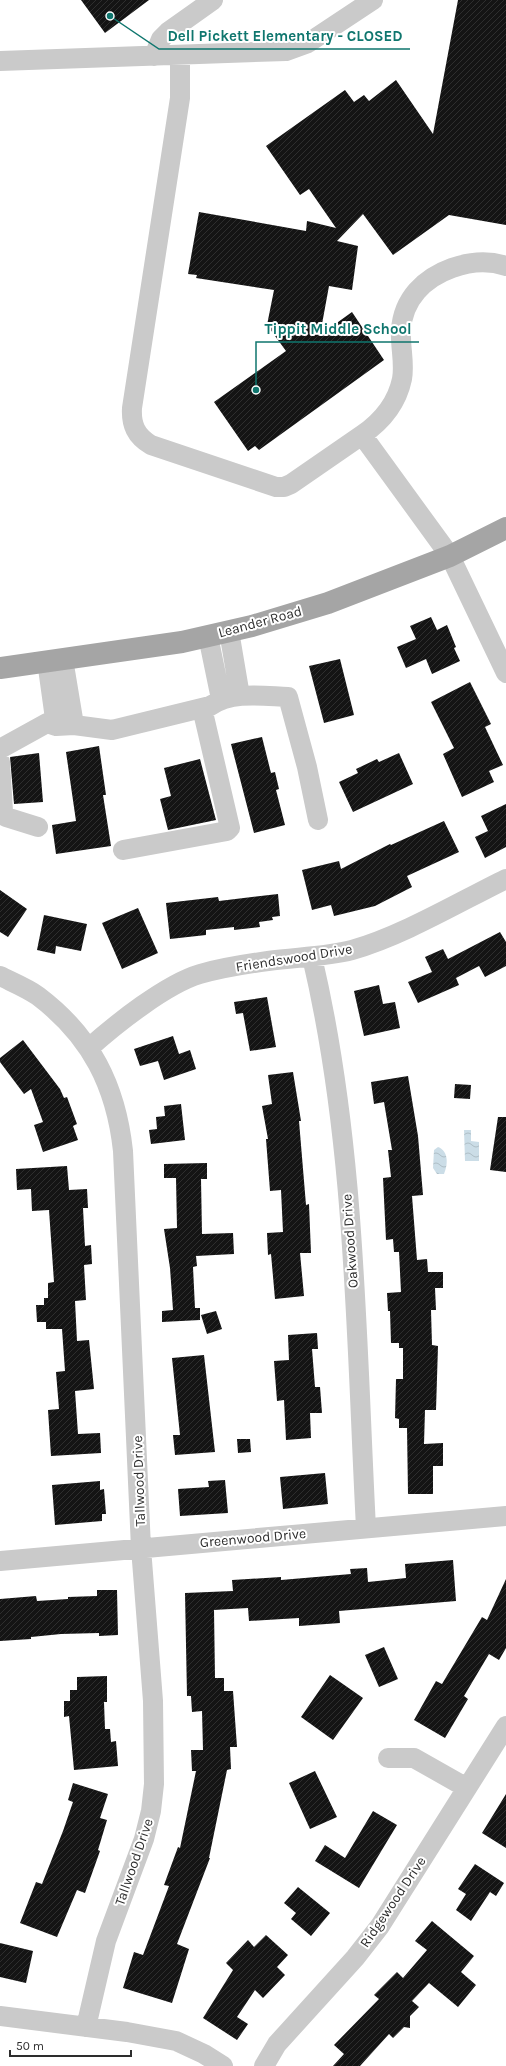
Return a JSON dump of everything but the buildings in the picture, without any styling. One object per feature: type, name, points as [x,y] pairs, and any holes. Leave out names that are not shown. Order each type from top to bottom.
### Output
[{"type":"main road","name":"Leander Road","points":[[0,668],[182,642],[219,634],[328,603],[450,556],[506,528]]},
{"type":"street","points":[[154,56],[161,38],[213,0]]},
{"type":"street","points":[[0,61],[272,52],[297,48],[373,0]]},
{"type":"street","points":[[180,55],[180,98],[132,408],[134,428],[138,435],[151,445],[276,487],[284,487],[291,484],[362,435],[380,419],[389,408],[399,388],[403,368],[401,330],[406,308],[417,290],[435,276],[458,266],[481,262],[506,266]]},
{"type":"street","points":[[362,435],[450,556],[506,673]]},
{"type":"street","points":[[219,634],[231,697]]},
{"type":"street","points":[[55,660],[65,725]]},
{"type":"street","points":[[0,749],[47,723],[112,730],[210,706],[231,697],[288,697],[307,767],[318,820]]},
{"type":"street","points":[[123,850],[227,831],[230,828],[202,708]]},
{"type":"street","points":[[0,762],[4,811],[6,817],[38,827]]},
{"type":"street","name":"Friendswood Drive","points":[[89,1048],[115,1025],[148,1002],[198,974],[268,961],[312,957],[351,950],[395,934],[506,878]]},
{"type":"street","name":"Oakwood Drive","points":[[312,957],[323,1003],[341,1125],[350,1222],[366,1528]]},
{"type":"street","name":"Tallwood Drive","points":[[0,976],[37,996],[69,1023],[89,1048],[105,1075],[116,1109],[123,1151],[141,1548],[154,1732],[154,1784],[151,1811],[139,1853],[106,1941],[86,2027]]},
{"type":"street","name":"Greenwood Drive","points":[[0,1561],[506,1516]]},
{"type":"street","name":"Ridgewood Drive","points":[[264,2066],[277,2044],[355,1958],[380,1926],[506,1726]]},
{"type":"street","points":[[388,1758],[414,1758],[467,1788]]},
{"type":"street","points":[[0,2016],[127,2032],[176,2041],[204,2054],[223,2066]]},
{"type":"water","points":[[464,1130],[471,1130],[471,1141],[479,1142],[479,1161],[465,1161]]},
{"type":"water","points":[[438,1147],[442,1149],[447,1159],[444,1174],[437,1174],[433,1168],[434,1150]]},
{"type":"place","name":"Dell Pickett Elementary - CLOSED","points":[[110,16]]},
{"type":"place","name":"Tippit Middle School","points":[[256,390]]}]
